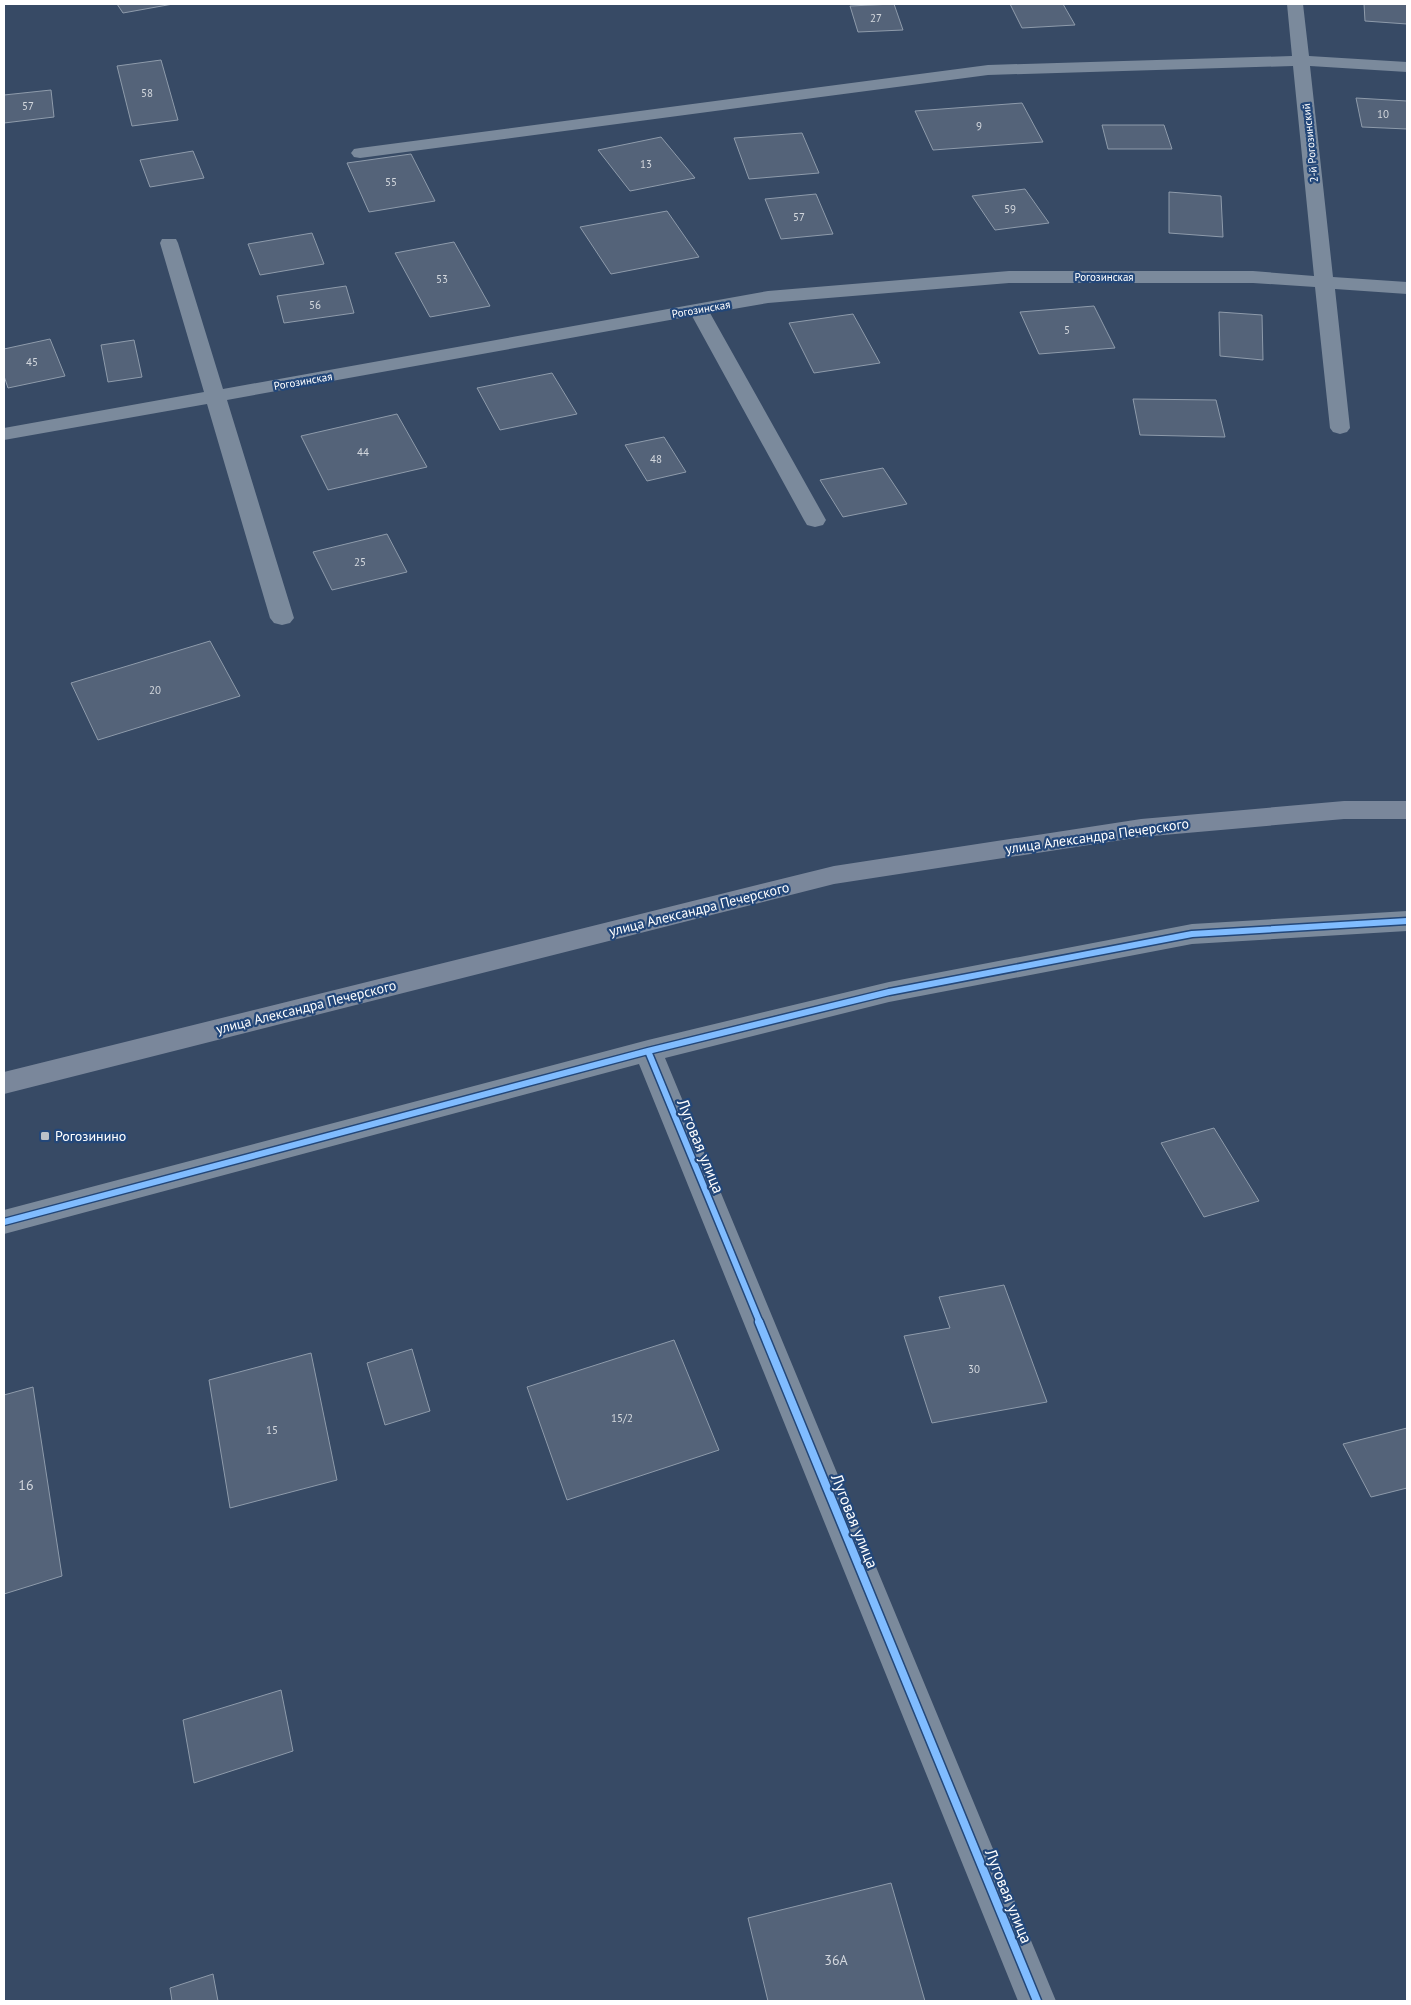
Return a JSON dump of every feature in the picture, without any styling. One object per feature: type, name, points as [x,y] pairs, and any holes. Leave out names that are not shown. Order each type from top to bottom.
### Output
[{"type":"main road","name":"улица Александра Печерского","points":[[4,1083],[834,875],[1141,828],[1344,810],[1407,810]]},
{"type":"street","name":"2-й Рогозинский","points":[[1295,4],[1340,428]]},
{"type":"street","points":[[360,153],[988,70],[1301,61],[1407,67]]},
{"type":"street","points":[[169,243],[282,618]]},
{"type":"street","name":"Рогозинская","points":[[4,434],[768,297],[1009,277],[1253,276],[1407,288]]},
{"type":"street","points":[[698,310],[815,520]]},
{"type":"street","points":[[4,1222],[648,1051],[889,992],[1192,934],[1407,921]]},
{"type":"street","name":"Луговая улица","points":[[648,1051],[1038,2001]]},
{"type":"building","points":[[117,4],[173,4],[123,13]]},
{"type":"building","points":[[894,4],[903,30],[858,32],[850,6]]},
{"type":"building","points":[[1010,4],[1063,4],[1075,25],[1022,28]]},
{"type":"building","points":[[1364,4],[1407,4],[1407,24],[1365,21]]},
{"type":"building","points":[[161,60],[178,120],[132,126],[117,66]]},
{"type":"building","points":[[51,90],[54,117],[4,123],[4,95]]},
{"type":"building","points":[[1356,98],[1407,101],[1407,129],[1362,127]]},
{"type":"building","points":[[1022,103],[1043,142],[933,150],[915,111]]},
{"type":"building","points":[[1102,125],[1164,125],[1172,149],[1108,149]]},
{"type":"building","points":[[802,133],[819,173],[749,179],[734,138]]},
{"type":"building","points":[[661,137],[695,178],[630,191],[598,150]]},
{"type":"building","points":[[193,151],[204,178],[150,187],[140,160]]},
{"type":"building","points":[[411,154],[435,201],[369,212],[347,163]]},
{"type":"building","points":[[1025,189],[1049,223],[995,230],[972,196]]},
{"type":"building","points":[[1169,192],[1221,196],[1223,237],[1169,233]]},
{"type":"building","points":[[816,194],[833,234],[781,239],[765,199]]},
{"type":"building","points":[[667,211],[699,257],[611,274],[580,227]]},
{"type":"building","points":[[312,233],[324,264],[260,275],[248,244]]},
{"type":"building","points":[[454,242],[490,306],[430,317],[395,253]]},
{"type":"building","points":[[346,286],[354,313],[284,323],[277,296]]},
{"type":"building","points":[[1094,306],[1115,348],[1039,354],[1020,312]]},
{"type":"building","points":[[1219,312],[1262,315],[1263,360],[1220,356]]},
{"type":"building","points":[[853,314],[880,363],[814,373],[789,323]]},
{"type":"building","points":[[50,339],[65,376],[8,388],[4,376],[4,349]]},
{"type":"building","points":[[134,340],[142,377],[108,382],[101,345]]},
{"type":"building","points":[[552,373],[577,414],[500,430],[477,388]]},
{"type":"building","points":[[1133,399],[1216,400],[1225,437],[1140,435]]},
{"type":"building","points":[[397,414],[427,467],[328,490],[301,436]]},
{"type":"building","points":[[664,437],[686,472],[647,481],[625,445]]},
{"type":"building","points":[[883,468],[907,504],[843,517],[820,480]]},
{"type":"building","points":[[387,534],[407,572],[332,590],[313,552]]},
{"type":"building","points":[[210,641],[240,696],[98,740],[71,683]]},
{"type":"building","points":[[1214,1128],[1259,1201],[1204,1217],[1161,1143]]},
{"type":"building","points":[[1004,1285],[1047,1402],[932,1423],[904,1336],[950,1328],[939,1297]]},
{"type":"building","points":[[674,1340],[719,1450],[567,1500],[527,1387]]},
{"type":"building","points":[[412,1349],[430,1411],[385,1425],[367,1363]]},
{"type":"building","points":[[311,1353],[337,1480],[230,1508],[209,1380]]},
{"type":"building","points":[[33,1387],[62,1576],[4,1594],[4,1395]]},
{"type":"building","points":[[1407,1428],[1407,1488],[1371,1497],[1343,1444]]},
{"type":"building","points":[[281,1690],[293,1751],[194,1783],[183,1720]]},
{"type":"building","points":[[891,1883],[925,2001],[768,2001],[748,1918]]},
{"type":"building","points":[[213,1974],[218,2001],[172,2001],[170,1988]]},
{"type":"cycle path","points":[[4,1222],[648,1051],[889,992],[1192,934],[1407,921]]},
{"type":"cycle path","points":[[648,1051],[1037,2001]]},
{"type":"place","name":"Рогозинино","points":[[45,1136]]}]
